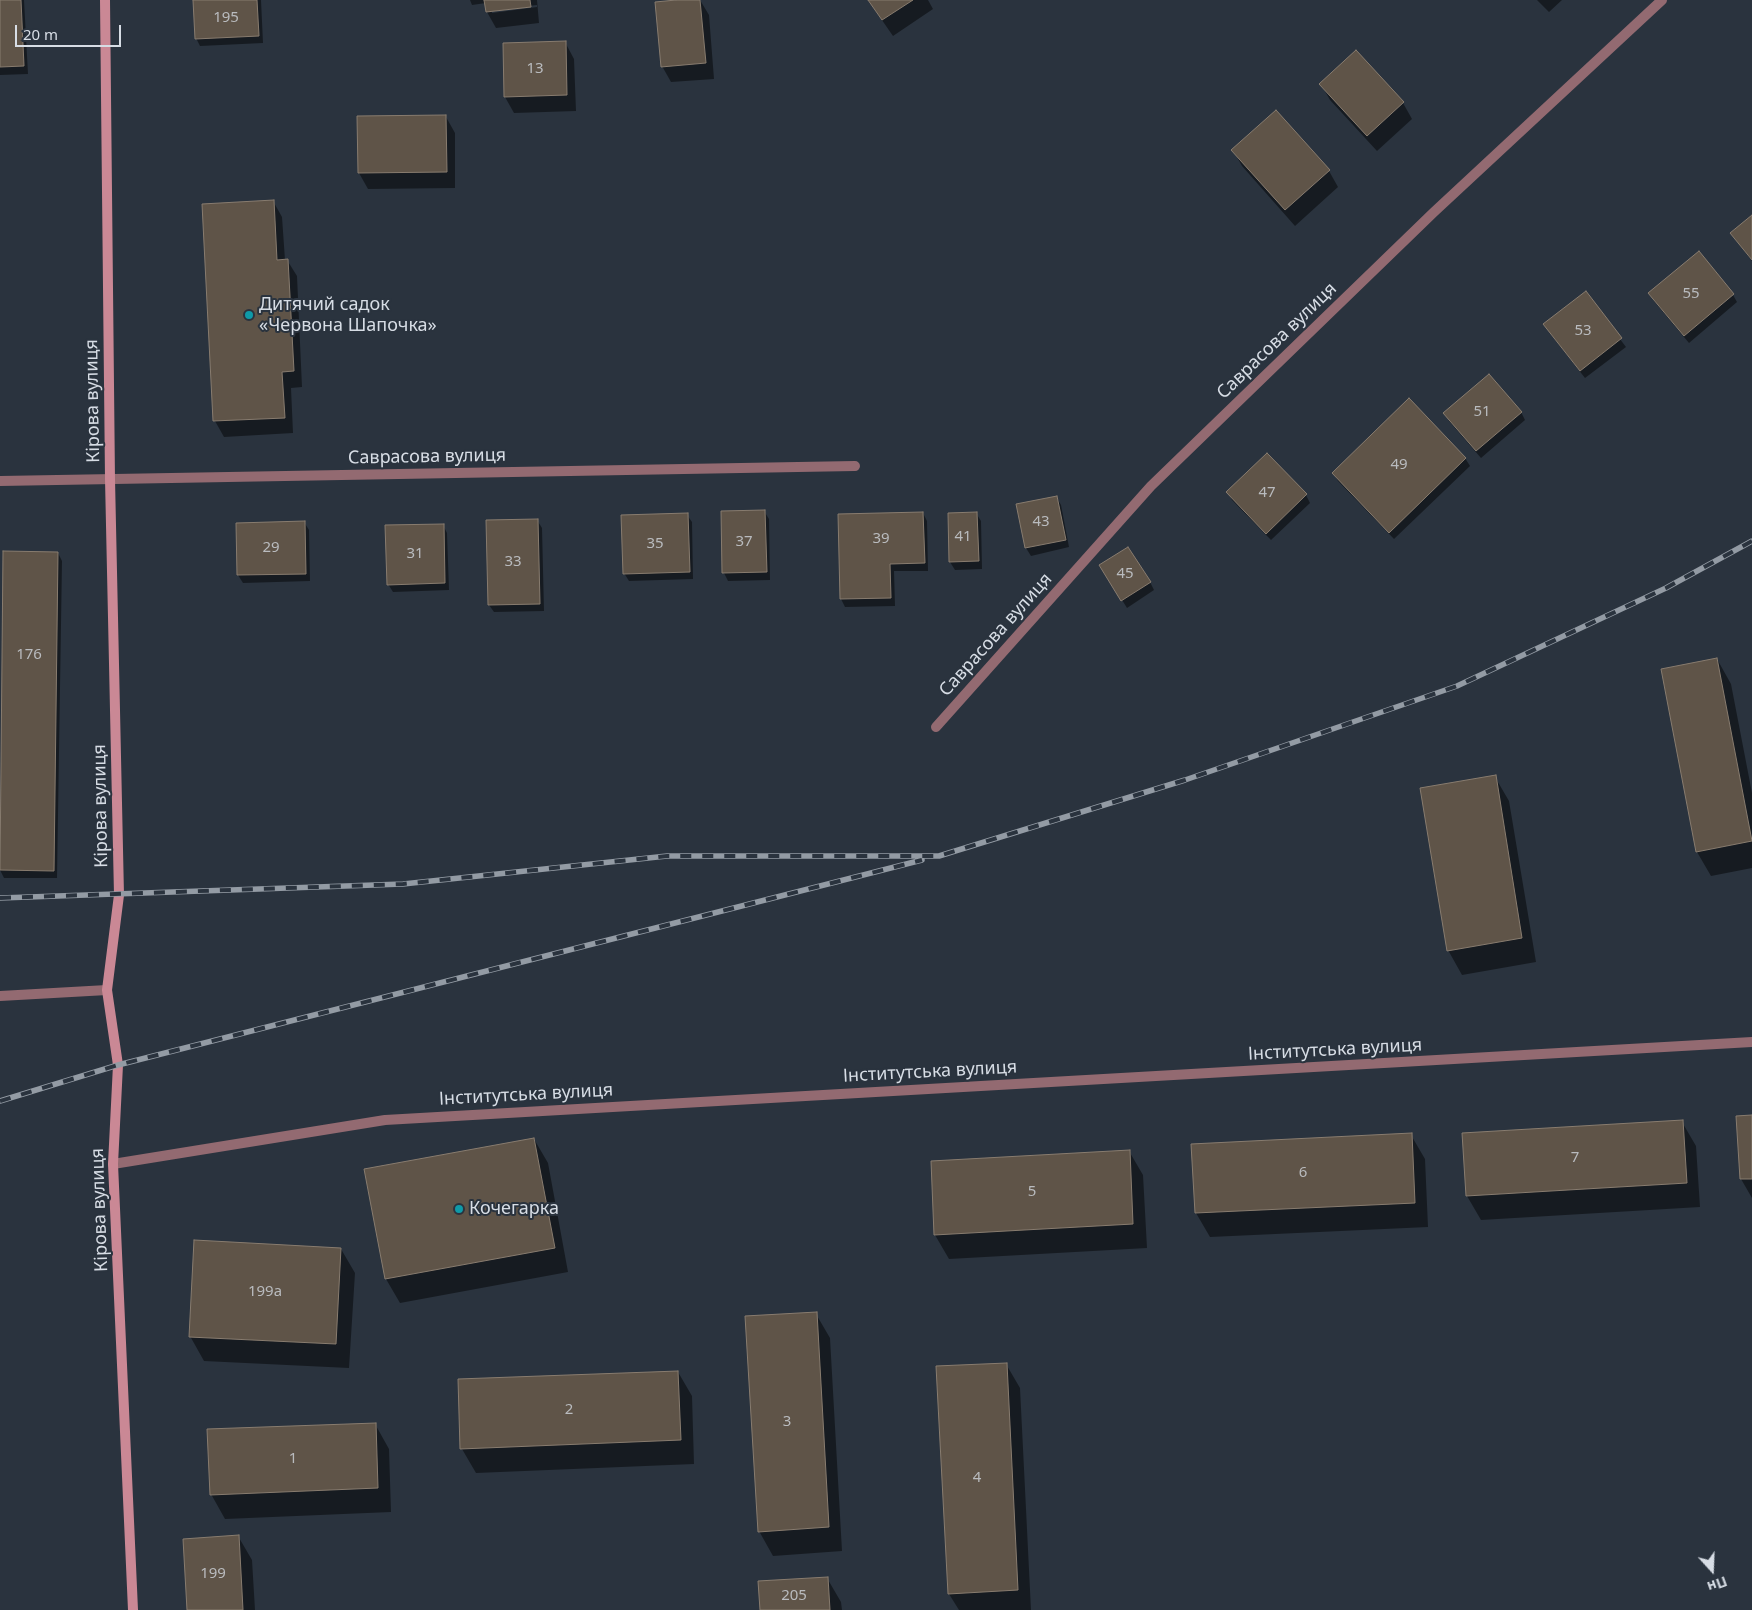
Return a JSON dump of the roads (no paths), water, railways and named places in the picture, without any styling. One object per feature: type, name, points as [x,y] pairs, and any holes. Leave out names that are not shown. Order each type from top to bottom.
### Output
[{"type":"main road","name":"Кірова вулиця","points":[[105,0],[110,479],[119,895],[107,990],[118,1065],[113,1164],[133,1610]]},
{"type":"street","name":"Саврасова вулиця","points":[[936,727],[1151,486],[1434,212],[1662,0]]},
{"type":"street","name":"Саврасова вулиця","points":[[0,481],[855,466]]},
{"type":"street","points":[[0,996],[107,990]]},
{"type":"street","name":"Інститутська вулиця","points":[[113,1164],[385,1120],[1752,1042]]},
{"type":"railway","points":[[0,898],[403,884],[667,856],[939,856],[1185,780],[1457,686],[1666,588],[1752,541]]},
{"type":"railway","points":[[0,1101],[118,1065],[922,860]]},
{"type":"place","name":"Дитячий садок «Червона Шапочка»","points":[[249,315]]},
{"type":"place","name":"Кочегарка","points":[[459,1209]]}]
